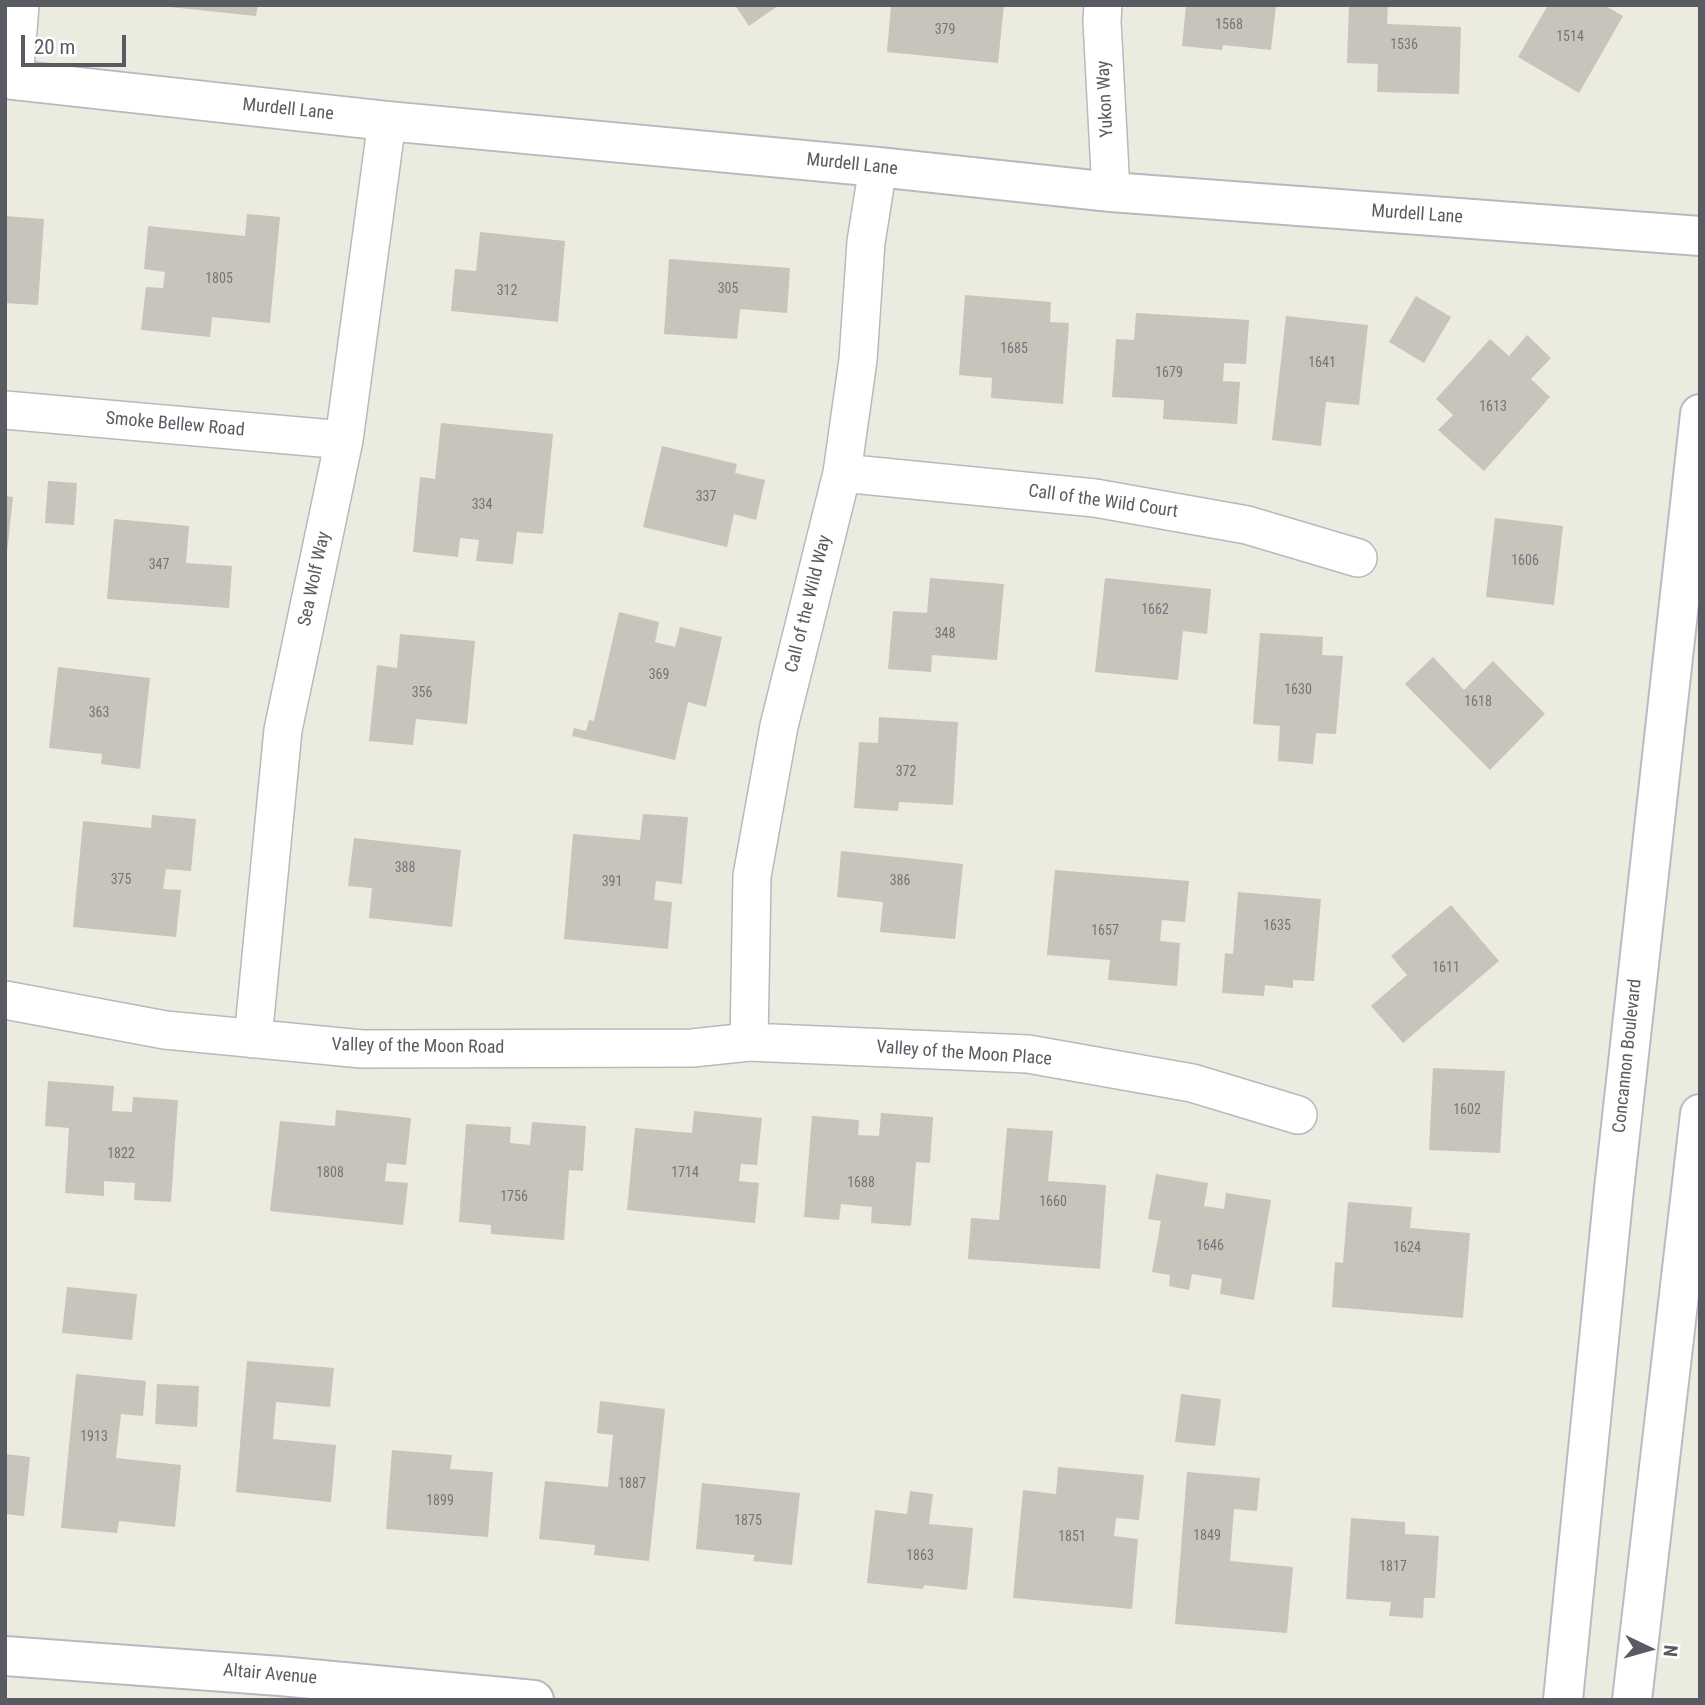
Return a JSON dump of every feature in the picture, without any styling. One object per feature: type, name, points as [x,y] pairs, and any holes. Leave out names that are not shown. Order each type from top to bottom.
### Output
[{"type":"street","points":[[10,79],[20,5]]},
{"type":"street","name":"Yukon Way","points":[[1103,5],[1111,192]]},
{"type":"street","name":"Murdell Lane","points":[[10,79],[387,121],[878,167],[1111,192],[1700,236]]},
{"type":"street","name":"Sea Wolf Way","points":[[253,1039],[283,730],[344,440],[387,121]]},
{"type":"street","name":"Call of the Wild Way","points":[[749,1042],[752,876],[779,726],[842,473],[858,360],[866,242],[878,167]]},
{"type":"street","name":"Smoke Bellew Road","points":[[5,410],[344,440]]},
{"type":"street","name":"Concannon Boulevard","points":[[1563,1700],[1614,1188],[1700,414]]},
{"type":"street","name":"Call of the Wild Court","points":[[842,473],[1095,498],[1247,525],[1358,558]]},
{"type":"street","name":"Valley of the Moon Road","points":[[5,1000],[165,1030],[362,1049],[692,1048],[749,1042]]},
{"type":"street","name":"Valley of the Moon Place","points":[[749,1042],[1028,1054],[1192,1083],[1298,1115]]},
{"type":"street","points":[[1632,1700],[1700,1114]]},
{"type":"street","name":"Altair Avenue","points":[[5,1656],[279,1688],[534,1700]]},
{"type":"building","points":[[170,5],[258,5],[256,16]]},
{"type":"building","points":[[735,5],[779,5],[749,26]]},
{"type":"building","points":[[891,5],[1004,5],[998,63],[887,52]]},
{"type":"building","points":[[1186,5],[1276,5],[1271,50],[1223,45],[1222,50],[1182,46]]},
{"type":"building","points":[[1349,5],[1388,5],[1387,24],[1461,27],[1459,94],[1377,92],[1378,64],[1347,63]]},
{"type":"building","points":[[1548,5],[1604,5],[1623,16],[1579,93],[1518,57]]},
{"type":"building","points":[[247,214],[280,217],[270,323],[212,317],[210,337],[141,330],[146,287],[163,288],[165,272],[144,269],[148,226],[245,236]]},
{"type":"building","points":[[5,216],[44,219],[38,305],[5,303]]},
{"type":"building","points":[[480,232],[565,241],[558,322],[451,311],[455,269],[476,271]]},
{"type":"building","points":[[669,259],[790,268],[787,313],[740,309],[737,339],[664,334]]},
{"type":"building","points":[[965,295],[1051,302],[1050,322],[1069,323],[1063,404],[991,398],[992,378],[959,375]]},
{"type":"building","points":[[1416,296],[1451,317],[1424,363],[1389,342]]},
{"type":"building","points":[[1136,313],[1249,320],[1246,364],[1224,363],[1223,381],[1240,382],[1237,424],[1163,419],[1164,400],[1112,397],[1116,339],[1134,340]]},
{"type":"building","points":[[1286,316],[1368,325],[1359,405],[1326,402],[1321,446],[1272,440]]},
{"type":"building","points":[[1527,335],[1551,358],[1531,379],[1550,397],[1484,471],[1438,430],[1453,415],[1436,399],[1490,339],[1509,356]]},
{"type":"building","points":[[441,423],[553,434],[543,534],[517,532],[513,564],[476,561],[479,540],[460,538],[458,557],[413,552],[420,477],[435,479]]},
{"type":"building","points":[[662,446],[737,464],[735,473],[765,480],[756,520],[734,514],[727,547],[643,527]]},
{"type":"building","points":[[48,481],[77,483],[74,525],[45,523]]},
{"type":"building","points":[[5,496],[13,497],[7,552],[5,552]]},
{"type":"building","points":[[1495,518],[1563,526],[1554,605],[1486,597]]},
{"type":"building","points":[[114,519],[189,526],[186,563],[232,566],[229,608],[107,599]]},
{"type":"building","points":[[930,578],[1004,584],[997,660],[932,655],[931,672],[888,669],[893,611],[927,613]]},
{"type":"building","points":[[1105,578],[1211,589],[1207,634],[1183,631],[1178,680],[1095,672]]},
{"type":"building","points":[[619,612],[659,622],[655,642],[675,647],[680,627],[722,637],[706,707],[688,702],[675,760],[572,736],[574,728],[586,731],[589,720],[594,721]]},
{"type":"building","points":[[1260,633],[1323,637],[1322,655],[1343,656],[1336,734],[1316,733],[1313,764],[1278,761],[1280,726],[1253,724]]},
{"type":"building","points":[[400,634],[475,641],[467,724],[416,719],[413,745],[369,741],[377,665],[397,668]]},
{"type":"building","points":[[1433,657],[1464,690],[1493,661],[1545,714],[1490,770],[1405,684]]},
{"type":"building","points":[[58,667],[150,678],[140,769],[101,764],[102,754],[49,748]]},
{"type":"building","points":[[879,717],[958,722],[953,805],[899,802],[898,811],[854,808],[859,742],[878,743]]},
{"type":"building","points":[[643,814],[688,817],[682,884],[656,881],[654,900],[672,902],[668,949],[564,939],[573,834],[640,840]]},
{"type":"building","points":[[152,815],[196,819],[191,871],[166,869],[163,889],[181,890],[176,937],[73,927],[83,821],[151,828]]},
{"type":"building","points":[[354,838],[461,850],[452,927],[369,918],[372,888],[348,886]]},
{"type":"building","points":[[841,851],[963,864],[955,939],[880,932],[883,902],[837,897]]},
{"type":"building","points":[[1055,870],[1189,881],[1185,922],[1162,920],[1160,941],[1180,943],[1177,986],[1108,980],[1110,960],[1047,955]]},
{"type":"building","points":[[1238,892],[1321,899],[1314,981],[1293,980],[1293,988],[1265,985],[1264,996],[1222,993],[1225,953],[1233,954]]},
{"type":"building","points":[[1451,905],[1499,961],[1403,1043],[1371,1006],[1407,975],[1391,956]]},
{"type":"building","points":[[1433,1068],[1505,1071],[1500,1153],[1429,1150]]},
{"type":"building","points":[[48,1081],[114,1086],[112,1111],[132,1112],[133,1097],[178,1100],[171,1202],[134,1200],[135,1183],[104,1181],[104,1196],[65,1193],[69,1128],[45,1126]]},
{"type":"building","points":[[336,1110],[411,1118],[406,1165],[387,1163],[385,1181],[408,1183],[403,1225],[270,1211],[280,1121],[335,1126]]},
{"type":"building","points":[[694,1111],[762,1118],[757,1165],[741,1164],[739,1181],[759,1183],[755,1223],[627,1210],[635,1128],[692,1133]]},
{"type":"building","points":[[881,1113],[933,1117],[930,1163],[916,1162],[911,1226],[871,1223],[872,1207],[841,1204],[839,1220],[804,1217],[812,1116],[859,1120],[858,1135],[879,1136]]},
{"type":"building","points":[[532,1122],[586,1126],[583,1171],[569,1170],[564,1240],[491,1234],[491,1225],[459,1222],[466,1124],[511,1127],[510,1143],[530,1145]]},
{"type":"building","points":[[1007,1128],[1053,1131],[1048,1181],[1106,1185],[1100,1269],[968,1259],[971,1218],[999,1220]]},
{"type":"building","points":[[1156,1174],[1208,1183],[1204,1206],[1224,1209],[1226,1193],[1271,1200],[1254,1300],[1220,1294],[1222,1279],[1192,1274],[1189,1290],[1169,1286],[1170,1275],[1152,1272],[1161,1221],[1148,1219]]},
{"type":"building","points":[[1348,1202],[1412,1207],[1410,1228],[1470,1233],[1463,1318],[1332,1307],[1335,1262],[1343,1263]]},
{"type":"building","points":[[67,1287],[137,1294],[132,1340],[62,1333]]},
{"type":"building","points":[[247,1361],[334,1368],[330,1407],[276,1402],[273,1439],[336,1445],[331,1502],[236,1492]]},
{"type":"building","points":[[76,1374],[146,1381],[143,1416],[121,1414],[116,1458],[181,1465],[175,1527],[119,1521],[117,1533],[61,1528]]},
{"type":"building","points":[[157,1384],[199,1386],[197,1427],[155,1424]]},
{"type":"building","points":[[1181,1394],[1221,1399],[1215,1446],[1175,1442]]},
{"type":"building","points":[[600,1401],[665,1409],[649,1561],[594,1555],[595,1545],[539,1539],[545,1481],[608,1487],[613,1435],[597,1433]]},
{"type":"building","points":[[392,1450],[452,1455],[450,1469],[493,1472],[488,1537],[386,1529]]},
{"type":"building","points":[[5,1454],[30,1457],[24,1516],[5,1514]]},
{"type":"building","points":[[1058,1467],[1144,1475],[1139,1520],[1116,1518],[1114,1536],[1138,1539],[1132,1609],[1013,1598],[1023,1490],[1056,1494]]},
{"type":"building","points":[[1187,1472],[1260,1478],[1257,1511],[1234,1509],[1230,1561],[1293,1567],[1287,1633],[1175,1624]]},
{"type":"building","points":[[702,1483],[800,1493],[792,1565],[753,1561],[755,1555],[696,1549]]},
{"type":"building","points":[[910,1491],[933,1494],[929,1524],[973,1528],[967,1590],[867,1583],[875,1510],[907,1514]]},
{"type":"building","points":[[1351,1518],[1405,1522],[1405,1534],[1439,1536],[1435,1598],[1424,1598],[1423,1618],[1389,1616],[1391,1602],[1346,1599]]}]
